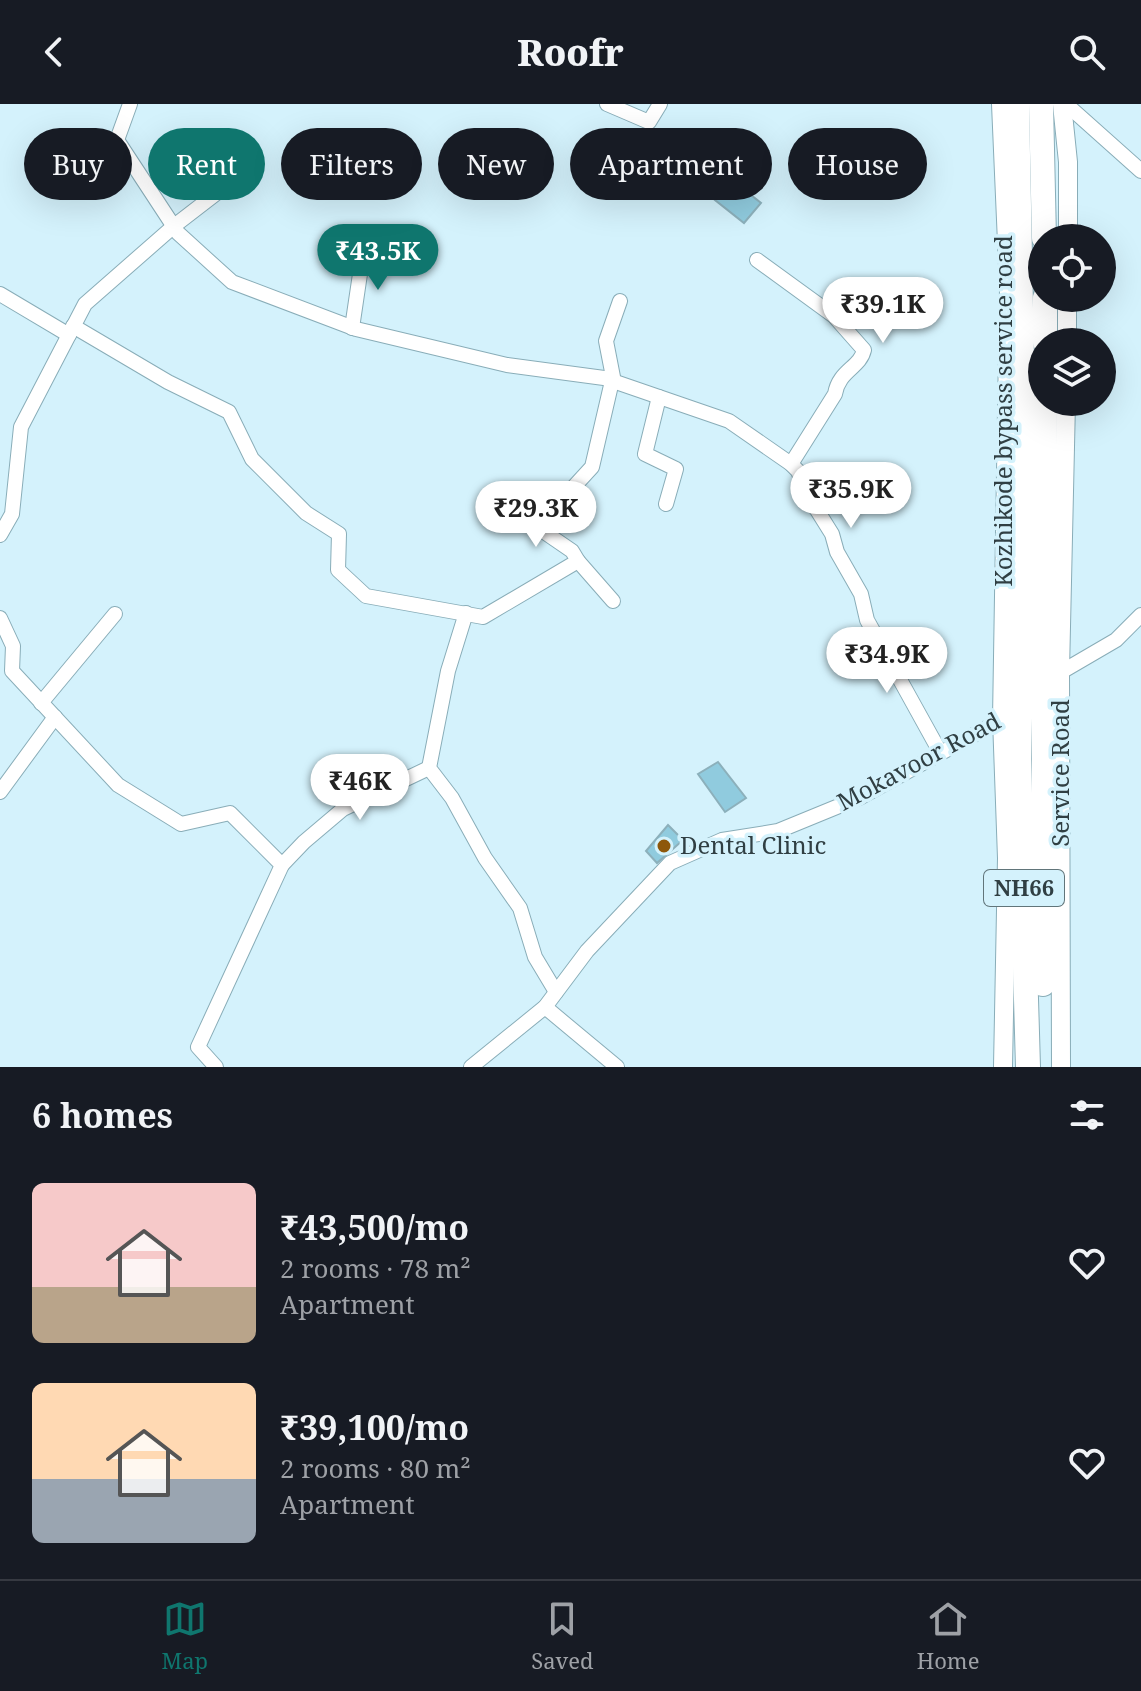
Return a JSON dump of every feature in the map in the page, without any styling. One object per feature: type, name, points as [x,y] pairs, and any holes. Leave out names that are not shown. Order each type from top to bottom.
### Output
[{"type":"highway","name":"NH66","points":[[1017,104],[1025,513],[1011,714],[1019,759],[1028,1067]]},
{"type":"highway","points":[[1041,104],[1044,224]]},
{"type":"highway","points":[[1042,1067],[1052,678],[1045,416]]},
{"type":"street","points":[[130,104],[117,140],[174,226],[232,282],[352,328],[507,365],[613,382],[729,421],[791,464],[798,471],[807,494],[832,534],[837,552],[861,594],[867,620],[940,752]]},
{"type":"street","points":[[607,104],[649,122],[660,104]]},
{"type":"street","name":"Kozhikode bypass service road","points":[[1001,104],[1009,289],[1011,714],[1003,1067]]},
{"type":"street","points":[[1064,104],[1141,171]]},
{"type":"street","points":[[1064,104],[1068,224]]},
{"type":"street","points":[[0,535],[12,514],[21,427],[85,304],[208,200]]},
{"type":"street","points":[[352,328],[364,247]]},
{"type":"street","points":[[757,260],[834,316],[864,350],[859,361],[837,381],[835,394],[791,464]]},
{"type":"street","points":[[0,294],[229,412],[252,459],[306,513],[339,534],[338,570],[366,596],[483,617],[578,561]]},
{"type":"street","points":[[613,601],[572,551],[537,527],[592,467],[613,382],[606,341],[620,301]]},
{"type":"street","points":[[659,397],[645,454],[676,469],[666,504]]},
{"type":"street","name":"Service Road","points":[[1061,1067],[1052,678],[1065,416]]},
{"type":"street","points":[[466,613],[448,671],[429,768],[452,798],[485,858],[520,908],[535,957],[556,992]]},
{"type":"street","points":[[41,703],[115,614]]},
{"type":"street","name":"Mokavoor Road","points":[[475,1066],[545,1007],[587,951],[670,863],[722,840],[778,831],[861,797],[1011,714],[1052,678],[1116,640],[1141,615]]},
{"type":"street","points":[[0,618],[13,646],[12,671],[118,785],[181,824],[230,813],[282,865]]},
{"type":"street","points":[[0,792],[55,717]]},
{"type":"street","points":[[216,1067],[198,1047],[282,865],[343,809],[429,768]]},
{"type":"street","points":[[545,1007],[617,1067]]},
{"type":"building","points":[[715,200],[757,200],[761,203],[744,223]]},
{"type":"building","points":[[718,762],[746,798],[725,812],[698,774]]},
{"type":"building","name":"Dental Clinic","points":[[668,825],[683,840],[657,863],[646,851]]},
{"type":"place","name":"Dental Clinic","points":[[664,846]]}]
